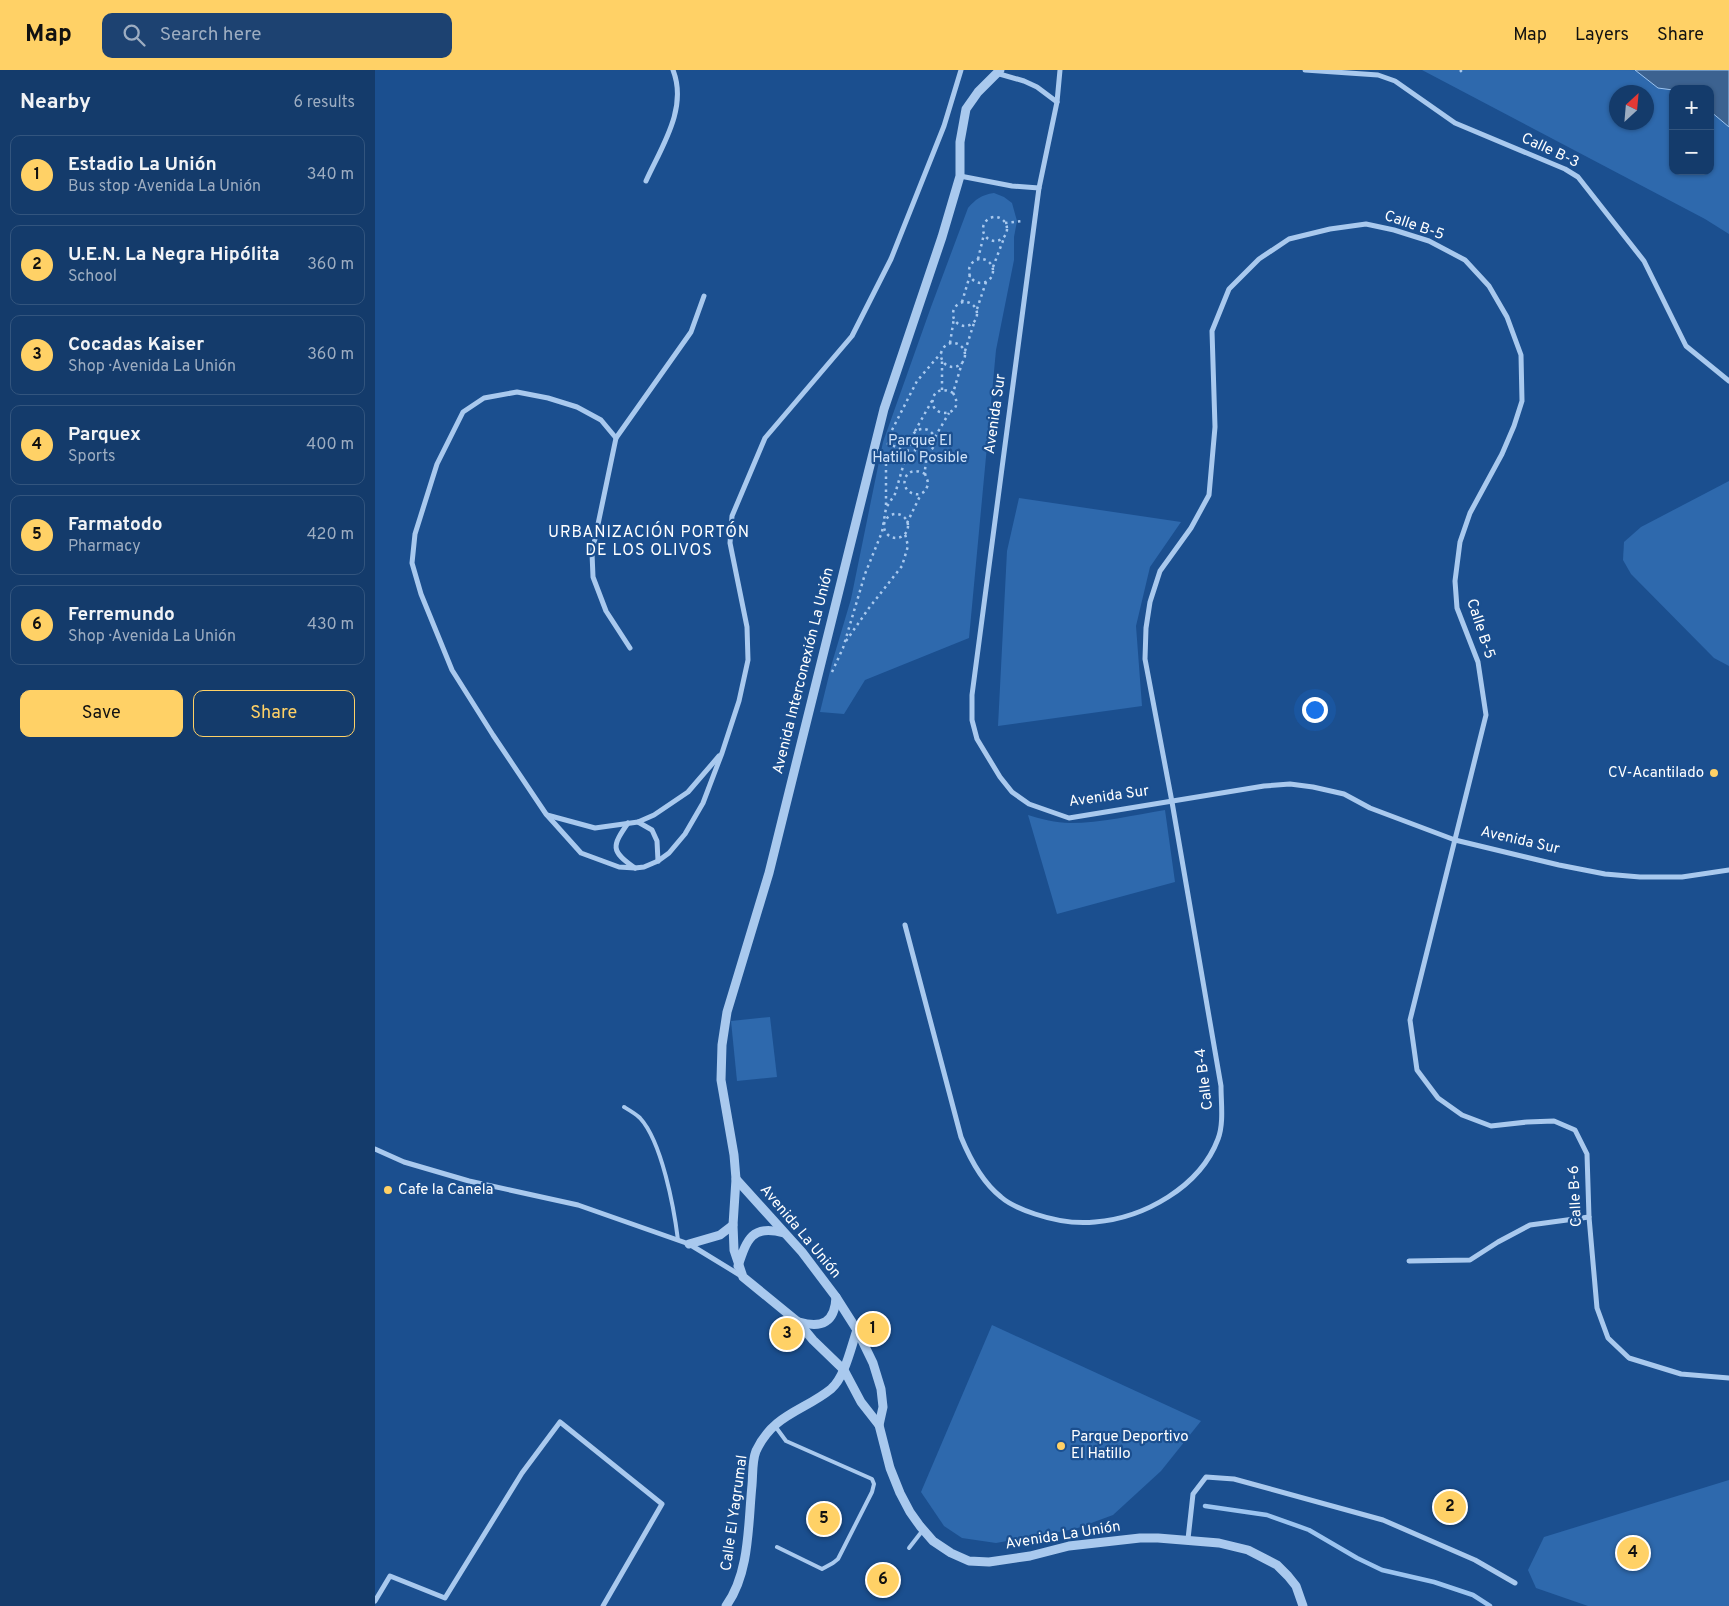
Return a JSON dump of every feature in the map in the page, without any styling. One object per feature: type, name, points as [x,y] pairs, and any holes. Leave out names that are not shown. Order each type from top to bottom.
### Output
[{"type":"street","points":[[646,181],[677,112],[678,82],[673,70]]},
{"type":"street","points":[[616,438],[601,420],[577,407],[548,398],[517,392],[484,398],[463,412],[437,464],[415,534],[412,563],[421,594],[452,670],[546,814],[581,853],[619,867],[635,868],[644,867],[658,861],[669,853],[685,834],[703,803],[739,701],[748,660],[747,627],[730,543],[732,516],[765,438],[852,336],[891,259],[944,126],[961,70]]},
{"type":"street","name":"Avenida Sur","points":[[1060,70],[1057,102],[1039,188],[972,695],[972,720],[977,739],[1012,792],[1029,804],[1069,818],[1263,786],[1289,784],[1344,794],[1370,808],[1455,840],[1605,874],[1640,877],[1682,877],[1729,870]]},
{"type":"street","name":"Calle B-3","points":[[1305,70],[1378,75],[1395,81],[1455,123],[1565,169],[1578,177],[1644,261],[1686,346],[1729,381]]},
{"type":"street","points":[[1039,188],[998,184],[959,176],[960,142],[966,109],[978,92],[998,72],[1024,80],[1057,102]]},
{"type":"street","name":"Avenida Interconexión La Unión","points":[[737,1179],[735,1155],[721,1080],[722,1045],[727,1012],[769,873],[884,409],[939,246],[959,176]]},
{"type":"street","name":"Calle B-5","points":[[1172,802],[1145,659],[1146,628],[1150,602],[1160,571],[1191,528],[1209,495],[1215,427],[1212,331],[1229,289],[1259,259],[1289,239],[1330,229],[1366,224],[1394,230],[1429,241],[1465,260],[1489,286],[1507,317],[1521,354],[1521,401],[1514,426],[1502,454],[1470,513],[1460,542],[1455,581],[1457,608],[1479,662],[1486,715],[1455,840]]},
{"type":"street","points":[[630,648],[606,610],[593,577],[591,553],[616,438],[691,332],[704,296]]},
{"type":"street","points":[[546,814],[595,828],[638,822],[654,815],[688,792],[722,753]]},
{"type":"street","name":"Calle B-4","points":[[905,926],[961,1138],[969,1158],[986,1181],[1001,1197],[1022,1210],[1046,1217],[1095,1222],[1141,1211],[1187,1184],[1205,1165],[1219,1138],[1222,1114],[1221,1086],[1172,802]]},
{"type":"street","points":[[638,822],[652,830],[657,841],[658,861]]},
{"type":"street","points":[[628,823],[617,839],[616,847],[619,857],[635,868]]},
{"type":"street","name":"Calle B-6","points":[[1455,840],[1410,1020],[1417,1070],[1438,1098],[1462,1114],[1491,1126],[1554,1121],[1575,1130],[1587,1154],[1589,1217],[1597,1308],[1608,1338],[1629,1358],[1681,1374],[1729,1378]]},
{"type":"street","name":"Avenida La Unión","points":[[375,1150],[404,1162],[461,1179],[578,1205],[689,1244],[743,1277],[798,1322],[813,1340],[844,1370],[861,1402],[879,1425],[890,1468],[910,1512],[933,1541],[951,1553],[969,1561],[989,1562],[1030,1556],[1069,1546],[1140,1538],[1188,1540],[1234,1546],[1248,1550],[1277,1564],[1296,1586],[1303,1606]]},
{"type":"street","name":"Avenida La Unión","points":[[737,1179],[733,1225],[734,1250],[743,1277]]},
{"type":"street","name":"Avenida La Unión","points":[[737,1179],[802,1252],[837,1297],[857,1330],[873,1363],[881,1389],[883,1406],[879,1425]]},
{"type":"street","points":[[1409,1261],[1470,1260],[1530,1225],[1589,1217]]},
{"type":"street","points":[[689,1244],[720,1235],[733,1225]]},
{"type":"street","points":[[738,1266],[748,1240],[756,1233],[763,1230],[771,1230],[784,1233]]},
{"type":"street","points":[[798,1322],[817,1326],[826,1322],[836,1308],[837,1297]]},
{"type":"street","name":"Calle El Yagrumal","points":[[726,1606],[737,1589],[744,1570],[755,1452],[775,1426],[787,1415],[832,1388],[844,1370],[857,1330]]},
{"type":"street","points":[[375,1601],[390,1576],[445,1598],[522,1473],[560,1422],[661,1504],[603,1606]]},
{"type":"street","points":[[1188,1540],[1193,1494],[1202,1482],[1206,1477],[1234,1479],[1383,1520],[1475,1560],[1515,1583]]},
{"type":"lane","points":[[624,1107],[640,1118],[659,1152],[675,1210],[678,1240]]},
{"type":"lane","points":[[775,1426],[787,1441],[872,1479],[874,1484],[872,1492],[838,1559],[833,1563],[822,1569],[777,1547]]},
{"type":"lane","points":[[909,1548],[923,1530]]},
{"type":"path","points":[[953,393],[965,358],[965,352],[986,282],[993,273],[993,267],[1007,231],[1005,223],[999,217],[992,217],[986,220],[983,226],[984,233],[978,259]]},
{"type":"path","points":[[1005,223],[1023,220]]},
{"type":"path","points":[[984,233],[994,241],[1004,236]]},
{"type":"path","points":[[962,302],[972,262],[978,259],[985,259],[993,267]]},
{"type":"path","points":[[970,275],[974,280],[986,282]]},
{"type":"path","points":[[950,343],[954,318],[953,312],[956,306],[962,302],[969,302],[977,310]]},
{"type":"path","points":[[954,318],[964,326],[975,322]]},
{"type":"path","points":[[890,434],[917,381],[944,347],[950,343],[956,344],[965,352]]},
{"type":"path","points":[[941,353],[941,390]]},
{"type":"path","points":[[942,360],[951,367],[962,363]]},
{"type":"path","points":[[886,508],[895,494],[914,432],[936,393],[941,390],[948,390],[953,393],[957,404],[949,413],[935,437],[935,443],[928,452],[925,474]]},
{"type":"path","points":[[933,399],[934,406],[938,411],[949,413]]},
{"type":"path","points":[[914,432],[920,429],[927,429],[935,437]]},
{"type":"path","points":[[911,438],[912,445],[916,450],[928,452]]},
{"type":"path","points":[[886,443],[907,452]]},
{"type":"path","points":[[831,674],[844,644],[865,574],[884,524],[887,518],[899,514],[907,523],[908,529],[900,538],[889,536],[885,531],[884,524],[886,508],[886,452]]},
{"type":"path","points":[[907,523],[921,494],[928,485],[928,479],[920,471],[913,471],[907,474],[905,487],[909,492],[921,494]]},
{"type":"path","points":[[844,644],[902,566],[908,546],[905,534]]},
{"type":"green space","points":[[1422,70],[1729,70],[1729,234],[1705,219]]},
{"type":"green space","name":"Parque El Hatillo Posible","points":[[994,193],[1012,203],[1017,221],[1014,237],[1014,260],[996,350],[969,638],[865,680],[844,714],[820,712],[851,599],[883,442],[968,208],[979,198]]},
{"type":"green space","points":[[1729,481],[1729,666],[1714,658],[1631,574],[1623,560],[1624,542],[1641,527]]},
{"type":"green space","points":[[1019,498],[1181,522],[1150,567],[1136,626],[1142,706],[998,726],[1007,551]]},
{"type":"green space","points":[[1165,810],[1175,882],[1057,914],[1028,815],[1059,822],[1082,823]]},
{"type":"green space","points":[[770,1017],[777,1077],[737,1081],[731,1021]]},
{"type":"green space","name":"Parque Deportivo El Hatillo","points":[[992,1325],[1201,1421],[1161,1471],[1113,1515],[1075,1529],[996,1543],[962,1538],[944,1526],[921,1492]]},
{"type":"green space","points":[[1729,1480],[1729,1606],[1588,1606],[1536,1588],[1528,1570],[1544,1537]]},
{"type":"shaded area","points":[[1635,70],[1729,70],[1729,127],[1714,114],[1714,85],[1669,85],[1669,89],[1658,88]]},
{"type":"waterway","points":[[1205,1506],[1267,1515],[1309,1530],[1382,1570],[1434,1582],[1473,1595],[1490,1606]]},
{"type":"place","name":"CV-Acantilado","points":[[1714,773]]},
{"type":"place","name":"Cafe la Canela","points":[[388,1190]]},
{"type":"place","name":"Estadio La Unión","points":[[873,1329]]},
{"type":"place","name":"Cocadas Kaiser","points":[[787,1334]]},
{"type":"place","name":"Parque Deportivo El Hatillo","points":[[1061,1446]]},
{"type":"place","name":"U.E.N. La Negra Hipólita","points":[[1450,1507]]},
{"type":"place","name":"Farmatodo","points":[[824,1519]]},
{"type":"place","name":"Parquex","points":[[1633,1553]]},
{"type":"place","name":"Ferremundo","points":[[883,1580]]},
{"type":"district","name":"URBANIZACIÓN PORTÓN DE LOS OLIVOS","points":[[649,542]]}]
